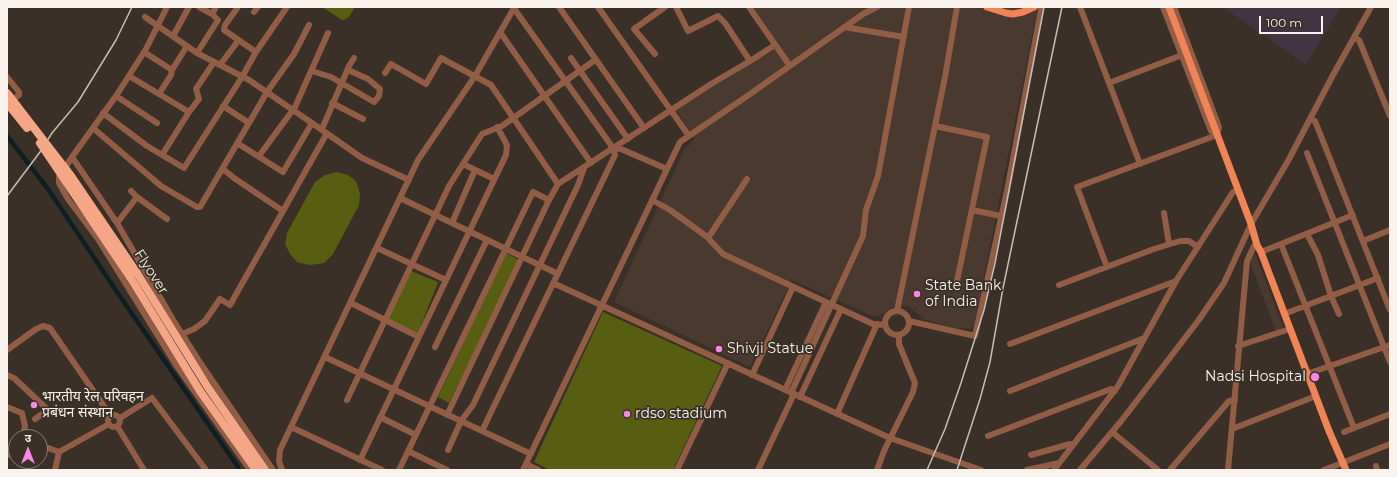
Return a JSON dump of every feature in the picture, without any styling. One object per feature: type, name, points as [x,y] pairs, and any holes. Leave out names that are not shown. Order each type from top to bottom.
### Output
[{"type":"highway","name":"Flyover","points":[[7,92],[71,176],[133,275],[206,386],[265,470]]},
{"type":"highway","name":"Flyover","points":[[7,103],[37,140],[133,275],[208,406],[256,470]]},
{"type":"main road","points":[[987,7],[1006,13],[1018,14],[1034,7]]},
{"type":"main road","points":[[1169,7],[1259,249],[1346,470]]},
{"type":"street","points":[[167,7],[144,52],[116,96],[59,177],[59,183],[62,190],[98,239],[176,366],[208,406],[248,468],[241,470]]},
{"type":"street","points":[[173,36],[189,7]]},
{"type":"street","points":[[197,53],[218,20],[212,14],[199,7]]},
{"type":"street","points":[[212,14],[216,7]]},
{"type":"street","points":[[238,7],[225,25],[224,30],[256,52]]},
{"type":"street","points":[[104,113],[147,146],[184,168],[242,77],[256,52],[287,7]]},
{"type":"street","points":[[282,470],[279,461],[280,450],[418,160],[475,76],[514,7],[613,148],[615,154],[482,431]]},
{"type":"street","points":[[559,7],[644,128]]},
{"type":"street","points":[[598,7],[689,136]]},
{"type":"street","points":[[655,54],[634,29],[665,7]]},
{"type":"street","points":[[676,7],[688,31],[718,16],[726,23],[750,61]]},
{"type":"street","points":[[749,7],[790,66]]},
{"type":"street","points":[[538,470],[524,467],[680,142],[844,27],[863,14],[877,7]]},
{"type":"street","points":[[758,470],[829,303],[863,236],[866,210],[878,176],[909,7]]},
{"type":"street","points":[[898,311],[957,7]]},
{"type":"street","points":[[885,325],[888,316],[892,312],[898,311],[904,314],[909,322],[975,336],[1001,216],[1041,10],[1040,7]]},
{"type":"street","points":[[1080,7],[1140,164]]},
{"type":"street","points":[[1163,7],[1211,131],[1216,133]]},
{"type":"street","points":[[1107,267],[1077,187],[1140,164],[1216,133],[1219,127],[1174,7]]},
{"type":"street","points":[[1080,470],[1112,432],[1198,321],[1224,283],[1250,224],[1288,161],[1371,7]]},
{"type":"street","points":[[145,17],[197,53],[267,92],[362,158],[409,180]]},
{"type":"street","points":[[93,128],[161,186],[197,207],[200,207],[267,92],[294,54],[309,25]]},
{"type":"street","points":[[844,27],[904,37]]},
{"type":"street","points":[[500,32],[590,163]]},
{"type":"street","points":[[258,156],[292,109],[296,107],[328,33]]},
{"type":"street","points":[[1354,38],[1359,40],[1390,116]]},
{"type":"street","points":[[220,65],[238,41]]},
{"type":"street","points":[[447,415],[558,184],[711,84],[775,45]]},
{"type":"street","points":[[158,94],[171,75],[172,70],[187,46]]},
{"type":"street","points":[[144,52],[172,70]]},
{"type":"street","points":[[1109,84],[1182,55]]},
{"type":"street","points":[[182,334],[194,329],[205,321],[220,299],[230,305],[324,131],[332,103],[354,58]]},
{"type":"street","points":[[385,73],[390,64],[426,84],[441,58],[491,85],[558,184]]},
{"type":"street","points":[[571,58],[628,139]]},
{"type":"street","points":[[347,400],[449,186],[482,134],[513,118],[596,60]]},
{"type":"street","points":[[162,155],[199,99],[196,89],[214,62]]},
{"type":"street","points":[[312,70],[331,77],[374,102],[379,96],[380,89],[368,79],[348,70]]},
{"type":"street","points":[[129,76],[189,112]]},
{"type":"street","points":[[7,77],[19,92],[19,95],[7,103]]},
{"type":"street","points":[[116,96],[157,123]]},
{"type":"street","points":[[332,103],[363,119]]},
{"type":"street","points":[[223,106],[249,123]]},
{"type":"street","points":[[1310,119],[1315,121],[1390,310]]},
{"type":"street","points":[[237,143],[283,172],[312,123]]},
{"type":"street","points":[[935,126],[987,137],[957,281]]},
{"type":"street","points":[[360,460],[506,155],[507,145],[498,127]]},
{"type":"street","points":[[613,148],[621,149],[667,169]]},
{"type":"street","points":[[1308,153],[1360,285],[1387,346],[1390,362]]},
{"type":"street","points":[[72,157],[117,223],[172,318],[217,389],[273,470]]},
{"type":"street","points":[[463,164],[494,179]]},
{"type":"street","points":[[448,450],[461,421],[473,405],[578,185],[584,168]]},
{"type":"street","points":[[222,169],[282,211]]},
{"type":"street","points":[[452,223],[475,170]]},
{"type":"street","points":[[708,238],[748,179]]},
{"type":"street","points":[[1054,470],[1115,391],[1176,281],[1234,192],[1238,190]]},
{"type":"street","points":[[131,191],[167,219]]},
{"type":"street","points":[[399,470],[533,192],[549,200]]},
{"type":"street","points":[[117,223],[137,197]]},
{"type":"street","points":[[400,198],[558,274]]},
{"type":"street","points":[[652,200],[670,210],[708,238],[722,254],[872,324],[885,325],[890,332],[899,335]]},
{"type":"street","points":[[972,210],[1001,216]]},
{"type":"street","points":[[1164,213],[1169,244]]},
{"type":"street","points":[[1228,470],[1235,400],[1238,346],[1247,261],[1254,246],[1259,249],[1281,244],[1353,215]]},
{"type":"street","points":[[1363,240],[1390,230]]},
{"type":"street","points":[[1307,234],[1318,255],[1331,296],[1339,314]]},
{"type":"street","points":[[435,347],[487,240]]},
{"type":"street","points":[[1059,285],[1180,240],[1189,241],[1198,247]]},
{"type":"street","points":[[1281,244],[1354,428]]},
{"type":"street","points":[[377,248],[446,280]]},
{"type":"street","points":[[1284,314],[1378,278]]},
{"type":"street","points":[[1010,344],[1176,281]]},
{"type":"street","points":[[554,283],[890,438],[982,470]]},
{"type":"street","points":[[752,375],[793,287]]},
{"type":"street","points":[[351,303],[419,337]]},
{"type":"street","points":[[800,397],[841,309]]},
{"type":"street","points":[[899,335],[907,330],[909,322]]},
{"type":"street","points":[[837,414],[877,324]]},
{"type":"street","points":[[7,350],[36,329],[43,326],[50,328],[70,355],[110,416]]},
{"type":"street","points":[[1238,346],[1290,329]]},
{"type":"street","points":[[877,470],[890,438],[913,392],[915,383],[899,344],[899,335]]},
{"type":"street","points":[[1010,391],[1144,339]]},
{"type":"street","points":[[1307,374],[1387,346]]},
{"type":"street","points":[[325,357],[531,454]]},
{"type":"street","points":[[677,470],[728,363]]},
{"type":"street","points":[[7,375],[14,378],[48,410],[35,419]]},
{"type":"street","points":[[988,436],[1111,389],[1115,391]]},
{"type":"street","points":[[1232,429],[1316,396]]},
{"type":"street","points":[[117,426],[120,418],[152,398],[206,470]]},
{"type":"street","points":[[1170,470],[1229,401],[1235,400]]},
{"type":"street","points":[[7,407],[22,413],[24,429]]},
{"type":"street","points":[[110,416],[114,414],[120,418]]},
{"type":"street","points":[[1344,432],[1390,414]]},
{"type":"street","points":[[109,424],[108,421],[110,416]]},
{"type":"street","points":[[380,417],[416,435]]},
{"type":"street","points":[[109,424],[111,426],[117,426]]},
{"type":"street","points":[[55,470],[59,452],[109,424]]},
{"type":"street","points":[[117,426],[144,470]]},
{"type":"street","points":[[291,427],[382,470]]},
{"type":"street","points":[[1112,432],[1158,470]]},
{"type":"street","points":[[1031,455],[1070,444],[1073,445]]},
{"type":"street","points":[[1324,470],[1390,444]]},
{"type":"street","points":[[48,448],[59,452]]},
{"type":"street","points":[[408,451],[447,470]]},
{"type":"street","points":[[1028,470],[1059,463]]},
{"type":"shaded area","points":[[753,7],[1038,7],[975,321],[972,329],[955,328],[925,320],[908,306],[891,307],[885,313],[875,317],[792,280],[750,367],[614,302],[685,148],[695,139],[673,105],[780,47]]},
{"type":"shaded area","points":[[1223,7],[1341,7],[1306,65]]},
{"type":"shaded area","points":[[1254,251],[1284,329],[1276,332],[1250,262],[1250,258]]},
{"type":"green space","points":[[322,7],[355,7],[349,17],[342,20]]},
{"type":"green space","points":[[337,172],[348,175],[356,181],[360,193],[359,205],[333,254],[324,263],[310,265],[297,262],[290,254],[285,244],[287,233],[315,182],[325,175]]},
{"type":"green space","points":[[506,253],[519,260],[449,403],[438,397]]},
{"type":"green space","points":[[411,271],[438,282],[418,333],[388,319]]},
{"type":"green space","name":"rdso stadium","points":[[603,312],[722,366],[673,470],[550,470],[534,462]]},
{"type":"waterway","points":[[7,136],[48,189],[238,467]]},
{"type":"railway","points":[[7,196],[40,152],[52,133],[78,102],[116,40],[132,7]]},
{"type":"railway","points":[[927,470],[945,429],[984,310],[995,263],[1044,7]]},
{"type":"railway","points":[[957,470],[980,399],[990,362],[1003,288],[1062,7]]},
{"type":"place","name":"State Bank of India","points":[[917,294]]},
{"type":"place","name":"Shivji Statue","points":[[719,349]]},
{"type":"place","name":"Nadsi Hospital","points":[[1315,377]]},
{"type":"place","name":"भारतीय रेल परिवहन प्रबंधन संस्थान","points":[[34,405]]},
{"type":"place","name":"rdso stadium","points":[[627,414]]}]
